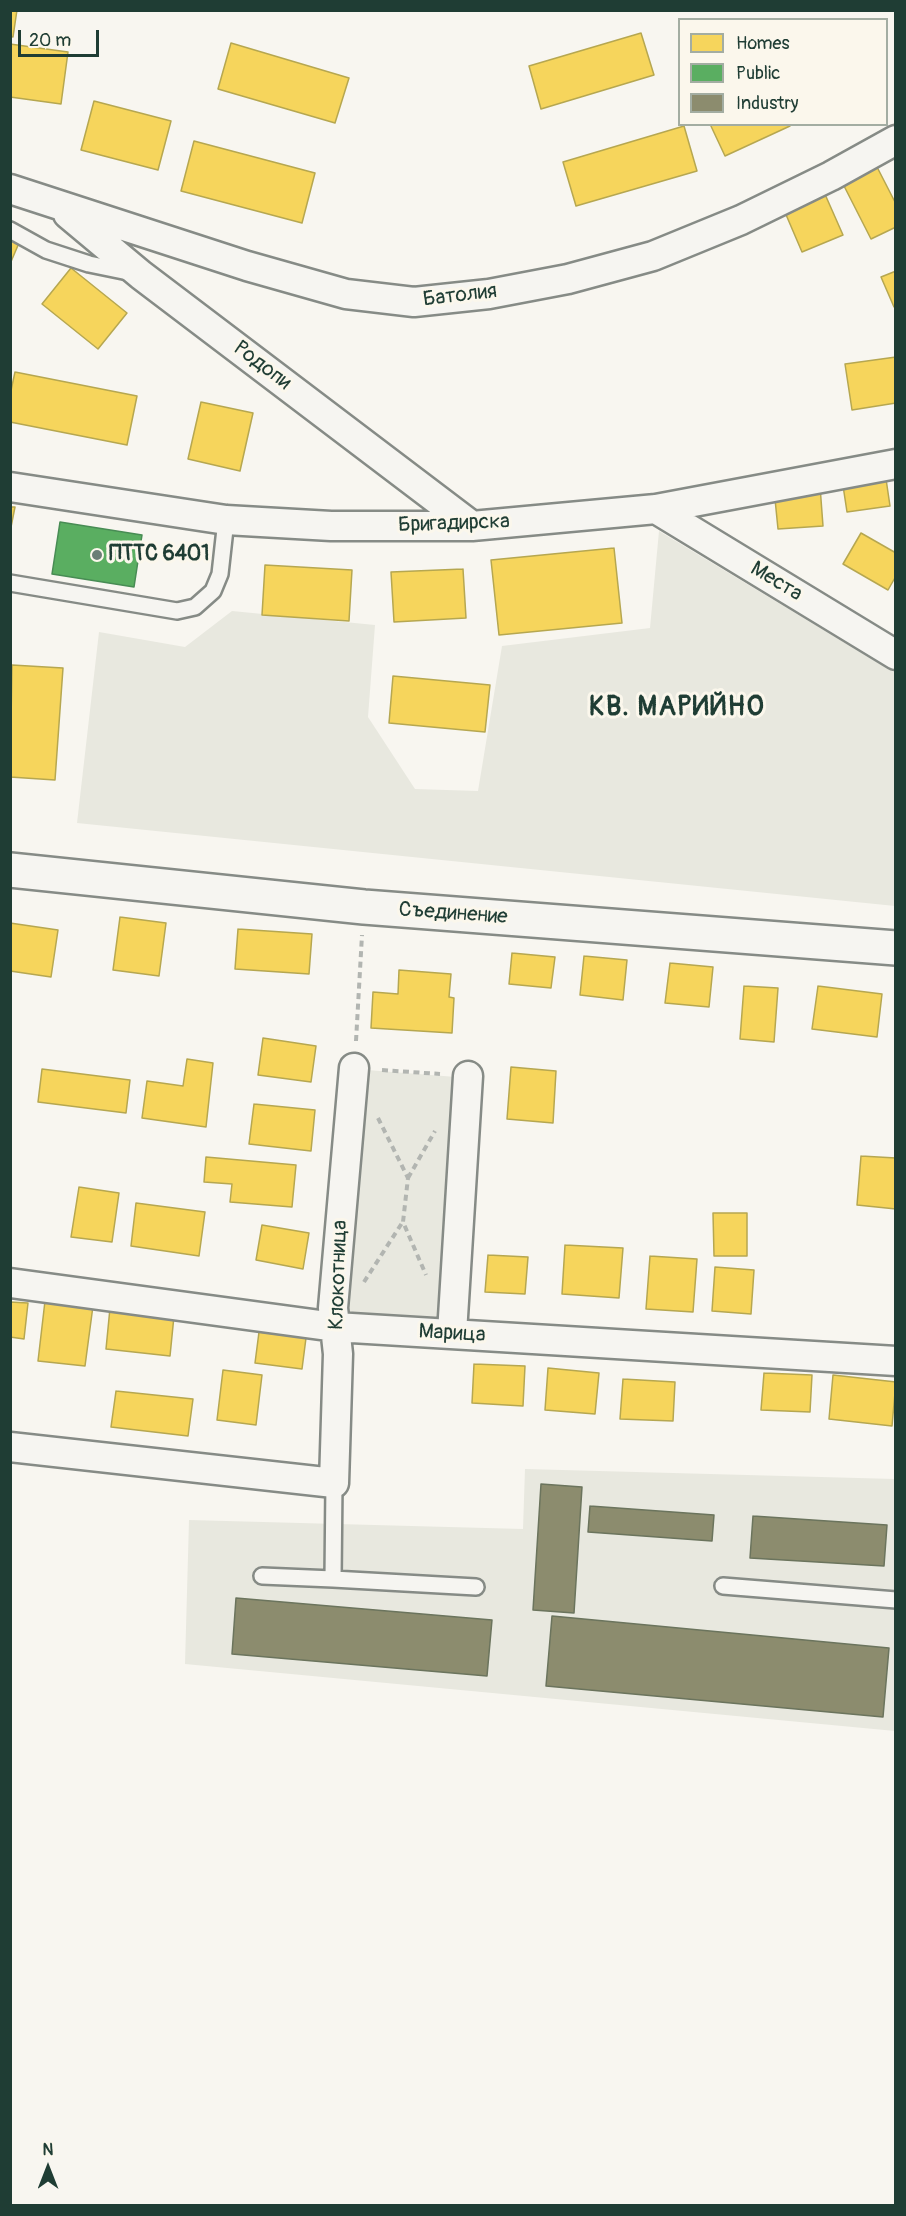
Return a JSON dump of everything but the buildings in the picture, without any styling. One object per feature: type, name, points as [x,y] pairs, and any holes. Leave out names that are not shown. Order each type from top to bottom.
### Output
[{"type":"street","name":"Батолия","points":[[10,189],[247,266],[346,294],[414,302],[500,292],[568,279],[653,256],[741,220],[831,176],[896,140]]},
{"type":"street","name":"Родопи","points":[[54,202],[141,275],[472,526]]},
{"type":"street","name":"Бригадирска","points":[[10,487],[226,520],[331,526],[472,526],[656,509],[896,464]]},
{"type":"street","name":"Места","points":[[656,509],[896,655]]},
{"type":"street","name":"Съединение","points":[[10,870],[364,907],[896,948]]},
{"type":"street","name":"Клокотница","points":[[334,1483],[338,1354],[333,1308],[354,1068]]},
{"type":"street","points":[[452,1333],[468,1076]]},
{"type":"street","name":"Марица","points":[[10,1283],[335,1327],[896,1361]]},
{"type":"street","points":[[10,1447],[334,1483]]},
{"type":"lane","points":[[10,230],[46,250],[89,264],[141,275]]},
{"type":"lane","points":[[10,583],[177,611],[195,607],[213,591],[220,574],[226,520]]},
{"type":"lane","points":[[333,1579],[334,1483]]},
{"type":"lane","points":[[262,1576],[476,1587]]},
{"type":"lane","points":[[723,1586],[896,1600]]},
{"type":"path","points":[[364,907],[354,1068],[468,1076]]},
{"type":"path","points":[[360,1289],[403,1222],[408,1178],[374,1108]]},
{"type":"path","points":[[403,1222],[430,1283]]},
{"type":"shaded area","points":[[659,531],[895,673],[895,906],[77,823],[99,632],[185,647],[232,611],[375,625],[368,717],[415,789],[478,791],[502,646],[650,628]]},
{"type":"shaded area","points":[[354,1069],[469,1078],[447,1326],[349,1316],[337,1290]]},
{"type":"shaded area","points":[[525,1469],[895,1479],[895,1731],[185,1664],[189,1520],[523,1529]]},
{"type":"place","name":"ПТТС 6401","points":[[97,555]]},
{"type":"district","name":"КВ. МАРИЙНО","points":[[677,708]]}]
